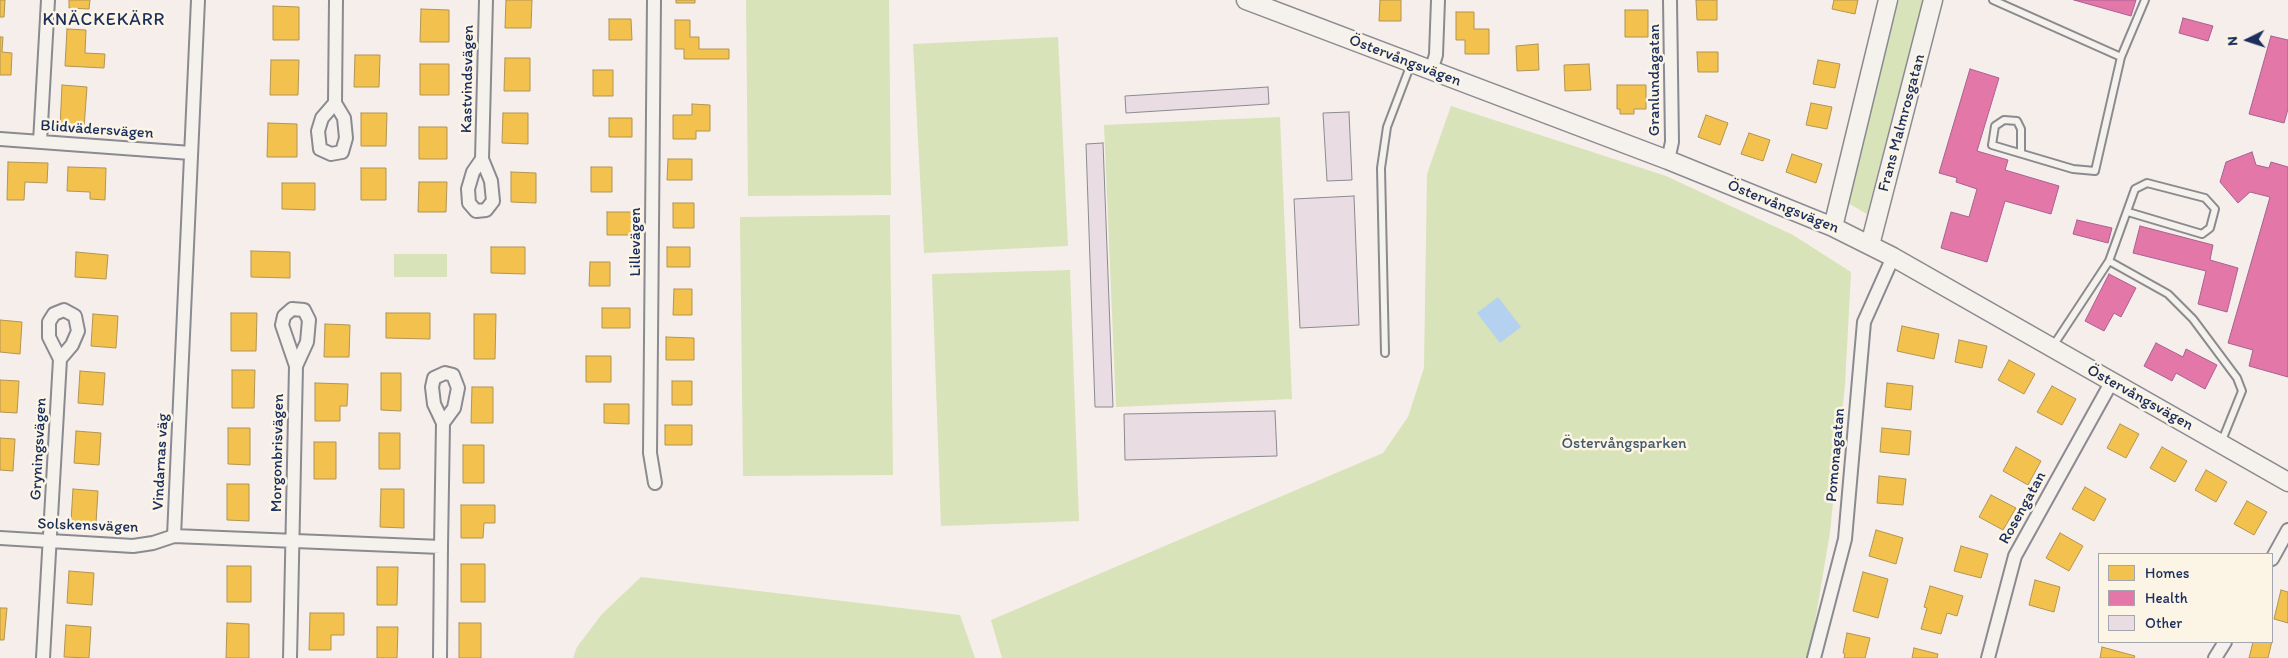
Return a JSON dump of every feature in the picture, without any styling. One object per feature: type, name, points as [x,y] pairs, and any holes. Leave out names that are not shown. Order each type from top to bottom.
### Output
[{"type":"street","points":[[40,142],[48,0]]},
{"type":"street","name":"Vindarnas väg","points":[[174,536],[198,0]]},
{"type":"street","points":[[335,103],[336,0]]},
{"type":"street","name":"Kastvindsvägen","points":[[482,159],[486,0]]},
{"type":"street","name":"Lillevägen","points":[[654,0],[650,453],[655,483]]},
{"type":"street","name":"Östervångsvägen","points":[[1246,0],[1268,5],[1431,71],[1668,160],[1833,227],[1893,257],[2052,347],[2111,383],[2288,482]]},
{"type":"street","points":[[1431,71],[1436,55],[1438,0]]},
{"type":"street","name":"Granlundagatan","points":[[1668,160],[1672,142],[1670,0]]},
{"type":"street","points":[[1833,227],[1888,0]]},
{"type":"street","name":"Frans Malmrosgatan","points":[[1870,245],[1933,0]]},
{"type":"street","name":"Blidvädersvägen","points":[[0,139],[191,153]]},
{"type":"street","name":"Pomonagatan","points":[[1814,658],[1845,539],[1864,322],[1893,257]]},
{"type":"street","name":"Gryningsvägen","points":[[43,658],[60,358]]},
{"type":"street","name":"Morgonbrisvägen","points":[[290,658],[296,366]]},
{"type":"street","name":"Rosengatan","points":[[1988,658],[2015,556],[2111,383]]},
{"type":"street","points":[[440,658],[442,423]]},
{"type":"street","points":[[2273,557],[2288,530]]},
{"type":"street","points":[[174,536],[441,546]]},
{"type":"street","name":"Solskensvägen","points":[[0,538],[134,546],[153,543],[174,536]]},
{"type":"street","points":[[2215,658],[2224,643]]},
{"type":"lane","points":[[1993,0],[2121,57]]},
{"type":"lane","points":[[2021,153],[2021,129],[2017,121],[2004,120],[1995,126],[1992,145],[2072,169],[2095,171],[2121,57],[2145,0]]},
{"type":"lane","points":[[1385,353],[1381,168],[1387,127],[1411,63]]},
{"type":"lane","points":[[2052,347],[2108,260],[2128,212],[2135,189],[2147,183],[2205,198],[2214,209],[2210,228],[2202,234],[2128,212]]},
{"type":"lane","points":[[2108,260],[2168,294],[2193,319],[2237,378],[2242,391],[2221,443]]},
{"type":"green space","points":[[746,0],[889,0],[891,195],[748,196]]},
{"type":"green space","points":[[1899,0],[1923,0],[1867,214],[1848,203]]},
{"type":"green space","points":[[1058,37],[1068,246],[924,253],[913,44]]},
{"type":"green space","name":"Östervångsparken","points":[[1451,106],[1666,176],[1793,235],[1851,272],[1845,385],[1830,532],[1809,658],[1002,658],[991,620],[1383,453],[1408,417],[1424,368],[1427,174]]},
{"type":"green space","points":[[1280,117],[1292,399],[1116,407],[1104,125]]},
{"type":"green space","points":[[890,215],[893,475],[743,476],[740,217]]},
{"type":"green space","points":[[394,254],[447,254],[447,277],[394,277]]},
{"type":"green space","points":[[1070,270],[1079,521],[941,526],[932,274]]},
{"type":"green space","points":[[641,577],[960,615],[975,658],[573,658],[577,647],[602,614]]},
{"type":"water","points":[[1498,297],[1521,327],[1500,343],[1477,313]]},
{"type":"building: Homes","points":[[0,0],[5,0],[4,17],[0,17]]},
{"type":"building: Homes","points":[[69,0],[90,0],[89,9],[69,8]]},
{"type":"building: Homes","points":[[506,0],[532,0],[531,28],[505,28]]},
{"type":"building: Homes","points":[[676,0],[695,0],[695,3],[676,3]]},
{"type":"building: Homes","points":[[1380,0],[1401,0],[1401,21],[1379,21]]},
{"type":"building: Homes","points":[[1696,0],[1717,0],[1717,20],[1697,20]]},
{"type":"building: Homes","points":[[1834,0],[1858,0],[1855,14],[1832,9]]},
{"type":"building: Homes","points":[[273,6],[299,7],[299,40],[273,40]]},
{"type":"building: Homes","points":[[421,9],[449,10],[449,42],[420,42]]},
{"type":"building: Homes","points":[[1625,10],[1648,10],[1648,37],[1625,37]]},
{"type":"building: Homes","points":[[1456,12],[1474,12],[1474,29],[1489,29],[1489,54],[1465,54],[1465,40],[1456,40]]},
{"type":"building: Homes","points":[[609,19],[631,19],[632,40],[609,40]]},
{"type":"building: Homes","points":[[675,20],[690,20],[690,37],[699,37],[699,49],[729,49],[729,59],[684,59],[684,49],[675,49]]},
{"type":"building: Homes","points":[[67,29],[86,30],[85,53],[105,54],[104,68],[65,66]]},
{"type":"building: Homes","points":[[0,37],[3,37],[2,52],[12,53],[11,75],[0,75]]},
{"type":"building: Homes","points":[[1538,44],[1539,70],[1517,71],[1516,46]]},
{"type":"building: Homes","points":[[1697,52],[1718,52],[1718,72],[1698,72]]},
{"type":"building: Homes","points":[[355,55],[380,55],[379,87],[354,87]]},
{"type":"building: Homes","points":[[505,58],[530,58],[530,91],[504,91]]},
{"type":"building: Homes","points":[[271,60],[299,60],[298,95],[270,95]]},
{"type":"building: Homes","points":[[1818,60],[1840,64],[1835,88],[1813,84]]},
{"type":"building: Homes","points":[[420,64],[449,64],[449,95],[420,95]]},
{"type":"building: Homes","points":[[1589,64],[1591,90],[1565,91],[1564,65]]},
{"type":"building: Homes","points":[[593,70],[613,70],[613,96],[593,96]]},
{"type":"building: Homes","points":[[62,85],[87,87],[84,128],[60,127]]},
{"type":"building: Homes","points":[[1617,85],[1646,85],[1646,109],[1634,109],[1634,114],[1620,114],[1620,109],[1617,109]]},
{"type":"building: Homes","points":[[1811,103],[1832,107],[1827,129],[1806,125]]},
{"type":"building: Homes","points":[[692,104],[710,105],[710,131],[696,131],[696,139],[673,139],[673,115],[692,115]]},
{"type":"building: Homes","points":[[361,113],[387,113],[386,146],[361,146]]},
{"type":"building: Homes","points":[[503,113],[528,113],[528,144],[502,143]]},
{"type":"building: Homes","points":[[1706,115],[1728,123],[1720,145],[1698,137]]},
{"type":"building: Homes","points":[[609,118],[632,118],[632,137],[609,137]]},
{"type":"building: Homes","points":[[268,123],[297,124],[297,157],[267,157]]},
{"type":"building: Homes","points":[[419,127],[447,127],[447,159],[419,159]]},
{"type":"building: Homes","points":[[1749,133],[1770,140],[1763,161],[1741,154]]},
{"type":"building: Homes","points":[[1792,154],[1822,164],[1816,183],[1786,172]]},
{"type":"building: Homes","points":[[668,159],[692,159],[692,180],[667,180]]},
{"type":"building: Homes","points":[[8,162],[48,163],[47,183],[25,182],[24,200],[7,200]]},
{"type":"building: Homes","points":[[68,167],[106,168],[105,200],[90,199],[90,192],[67,191]]},
{"type":"building: Homes","points":[[591,167],[612,167],[612,192],[591,192]]},
{"type":"building: Homes","points":[[361,168],[386,168],[386,200],[361,200]]},
{"type":"building: Homes","points":[[511,172],[536,173],[536,203],[511,202]]},
{"type":"building: Homes","points":[[419,182],[447,182],[446,212],[418,212]]},
{"type":"building: Homes","points":[[282,183],[315,183],[315,210],[282,209]]},
{"type":"building: Homes","points":[[673,203],[694,203],[694,228],[673,228]]},
{"type":"building: Homes","points":[[607,212],[632,212],[632,235],[607,235]]},
{"type":"building: Homes","points":[[491,247],[525,247],[525,274],[491,273]]},
{"type":"building: Homes","points":[[667,247],[690,247],[690,267],[667,267]]},
{"type":"building: Homes","points":[[251,251],[290,252],[290,278],[251,277]]},
{"type":"building: Homes","points":[[76,252],[108,255],[106,279],[75,277]]},
{"type":"building: Homes","points":[[590,262],[610,262],[610,286],[589,286]]},
{"type":"building: Homes","points":[[674,289],[692,289],[692,315],[673,315]]},
{"type":"building: Homes","points":[[602,308],[630,308],[630,328],[602,328]]},
{"type":"building: Homes","points":[[231,313],[257,313],[256,351],[231,351]]},
{"type":"building: Homes","points":[[386,313],[430,313],[430,339],[386,338]]},
{"type":"building: Homes","points":[[93,314],[118,316],[116,348],[91,346]]},
{"type":"building: Homes","points":[[474,314],[496,314],[495,359],[474,359]]},
{"type":"building: Homes","points":[[0,320],[22,322],[20,354],[0,352]]},
{"type":"building: Homes","points":[[325,324],[350,325],[349,357],[324,357]]},
{"type":"building: Homes","points":[[1902,326],[1939,334],[1934,359],[1897,351]]},
{"type":"building: Homes","points":[[666,337],[694,338],[694,360],[666,360]]},
{"type":"building: Homes","points":[[1959,340],[1987,346],[1982,368],[1955,362]]},
{"type":"building: Homes","points":[[586,356],[611,356],[611,382],[586,382]]},
{"type":"building: Homes","points":[[2009,360],[2035,374],[2024,394],[1998,380]]},
{"type":"building: Homes","points":[[232,370],[255,370],[254,408],[232,408]]},
{"type":"building: Homes","points":[[80,371],[105,373],[103,405],[78,403]]},
{"type":"building: Homes","points":[[381,373],[401,373],[401,411],[381,410]]},
{"type":"building: Homes","points":[[0,380],[19,381],[17,413],[0,412]]},
{"type":"building: Homes","points":[[672,381],[692,381],[692,405],[672,405]]},
{"type":"building: Homes","points":[[315,383],[348,384],[347,406],[340,406],[340,421],[315,421]]},
{"type":"building: Homes","points":[[1887,383],[1913,386],[1911,410],[1885,407]]},
{"type":"building: Homes","points":[[2052,386],[2076,399],[2062,425],[2037,412]]},
{"type":"building: Homes","points":[[472,387],[493,387],[493,423],[471,423]]},
{"type":"building: Homes","points":[[604,404],[629,404],[629,424],[604,423]]},
{"type":"building: Homes","points":[[2120,424],[2139,434],[2126,458],[2107,448]]},
{"type":"building: Homes","points":[[665,425],[692,425],[692,445],[665,445]]},
{"type":"building: Homes","points":[[228,428],[250,428],[250,465],[228,464]]},
{"type":"building: Homes","points":[[1882,428],[1911,431],[1909,455],[1880,452]]},
{"type":"building: Homes","points":[[76,431],[101,433],[99,465],[74,463]]},
{"type":"building: Homes","points":[[379,433],[400,433],[400,469],[379,469]]},
{"type":"building: Homes","points":[[0,438],[15,439],[13,471],[0,470]]},
{"type":"building: Homes","points":[[314,442],[336,442],[336,479],[314,479]]},
{"type":"building: Homes","points":[[463,445],[484,445],[484,483],[463,483]]},
{"type":"building: Homes","points":[[2016,447],[2041,461],[2028,485],[2003,471]]},
{"type":"building: Homes","points":[[2162,447],[2187,461],[2175,482],[2150,468]]},
{"type":"building: Homes","points":[[2206,470],[2227,482],[2216,502],[2195,490]]},
{"type":"building: Homes","points":[[1879,476],[1906,479],[1903,505],[1877,503]]},
{"type":"building: Homes","points":[[227,484],[249,484],[249,521],[227,520]]},
{"type":"building: Homes","points":[[2085,487],[2106,499],[2094,521],[2072,509]]},
{"type":"building: Homes","points":[[73,489],[98,491],[96,523],[71,521]]},
{"type":"building: Homes","points":[[381,489],[404,489],[404,528],[380,527]]},
{"type":"building: Homes","points":[[1991,495],[2016,508],[2003,530],[1979,517]]},
{"type":"building: Homes","points":[[2247,501],[2267,512],[2254,535],[2234,524]]},
{"type":"building: Homes","points":[[461,505],[495,505],[495,523],[484,523],[483,538],[461,538]]},
{"type":"building: Homes","points":[[1876,530],[1903,538],[1896,564],[1869,556]]},
{"type":"building: Homes","points":[[2060,533],[2083,546],[2069,571],[2046,558]]},
{"type":"building: Homes","points":[[1961,546],[1988,554],[1981,578],[1954,571]]},
{"type":"building: Homes","points":[[461,564],[485,564],[485,602],[461,602]]},
{"type":"building: Homes","points":[[227,566],[251,566],[251,602],[227,602]]},
{"type":"building: Homes","points":[[377,567],[398,567],[397,605],[377,605]]},
{"type":"building: Homes","points":[[69,571],[94,573],[92,605],[67,603]]},
{"type":"building: Homes","points":[[1863,572],[1888,579],[1878,618],[1853,611]]},
{"type":"building: Homes","points":[[2035,580],[2060,587],[2054,612],[2029,605]]},
{"type":"building: Homes","points":[[1930,586],[1963,596],[1957,616],[1947,613],[1941,634],[1921,629],[1927,608],[1924,607]]},
{"type":"building: Homes","points":[[2281,590],[2288,592],[2288,623],[2274,619]]},
{"type":"building: Homes","points":[[0,608],[7,608],[4,640],[0,640]]},
{"type":"building: Homes","points":[[310,613],[344,613],[344,635],[331,635],[331,650],[309,650]]},
{"type":"building: Homes","points":[[227,623],[249,624],[249,658],[226,658]]},
{"type":"building: Homes","points":[[459,623],[481,623],[481,658],[459,658]]},
{"type":"building: Homes","points":[[66,625],[91,627],[89,658],[64,657]]},
{"type":"building: Homes","points":[[377,627],[398,627],[397,658],[377,658]]},
{"type":"building: Homes","points":[[1847,633],[1870,638],[1865,658],[1844,658],[1845,654],[1843,653]]},
{"type":"building: Homes","points":[[2253,643],[2272,643],[2268,658],[2249,658]]},
{"type":"building: Homes","points":[[2102,647],[2135,656],[2134,658],[2100,658]]},
{"type":"building: Homes","points":[[1914,648],[1938,654],[1937,658],[1912,658]]},
{"type":"building: Health","points":[[2074,0],[2136,0],[2131,16]]},
{"type":"building: Health","points":[[2183,18],[2213,26],[2208,41],[2179,33]]},
{"type":"building: Health","points":[[2271,36],[2288,40],[2288,109],[2284,123],[2249,114]]},
{"type":"building: Health","points":[[1970,69],[1999,78],[1977,151],[2008,160],[2005,170],[2059,186],[2051,214],[2005,201],[1987,262],[1941,248],[1951,212],[1969,217],[1977,189],[1956,182],[1957,178],[1939,173]]},
{"type":"building: Health","points":[[2252,152],[2256,165],[2269,168],[2271,162],[2288,167],[2288,377],[2249,366],[2253,350],[2228,343],[2270,197],[2250,192],[2238,203],[2220,182],[2226,162]]},
{"type":"building: Health","points":[[2077,220],[2112,228],[2108,243],[2073,234]]},
{"type":"building: Health","points":[[2140,226],[2213,245],[2210,260],[2238,268],[2227,312],[2198,304],[2206,271],[2133,253]]},
{"type":"building: Health","points":[[2109,274],[2136,288],[2121,317],[2114,313],[2104,331],[2085,321]]},
{"type":"building: Health","points":[[2156,343],[2183,357],[2186,349],[2217,365],[2205,389],[2176,373],[2172,381],[2144,366]]},
{"type":"building: Other","points":[[1268,87],[1269,104],[1126,113],[1125,96]]},
{"type":"building: Other","points":[[1349,112],[1352,180],[1327,181],[1323,113]]},
{"type":"building: Other","points":[[1103,143],[1113,407],[1095,407],[1086,144]]},
{"type":"building: Other","points":[[1354,196],[1359,325],[1300,328],[1294,199]]},
{"type":"building: Other","points":[[1275,411],[1277,456],[1125,460],[1124,414]]},
{"type":"district","name":"KNÄCKEKÄRR","points":[[104,20]]}]
